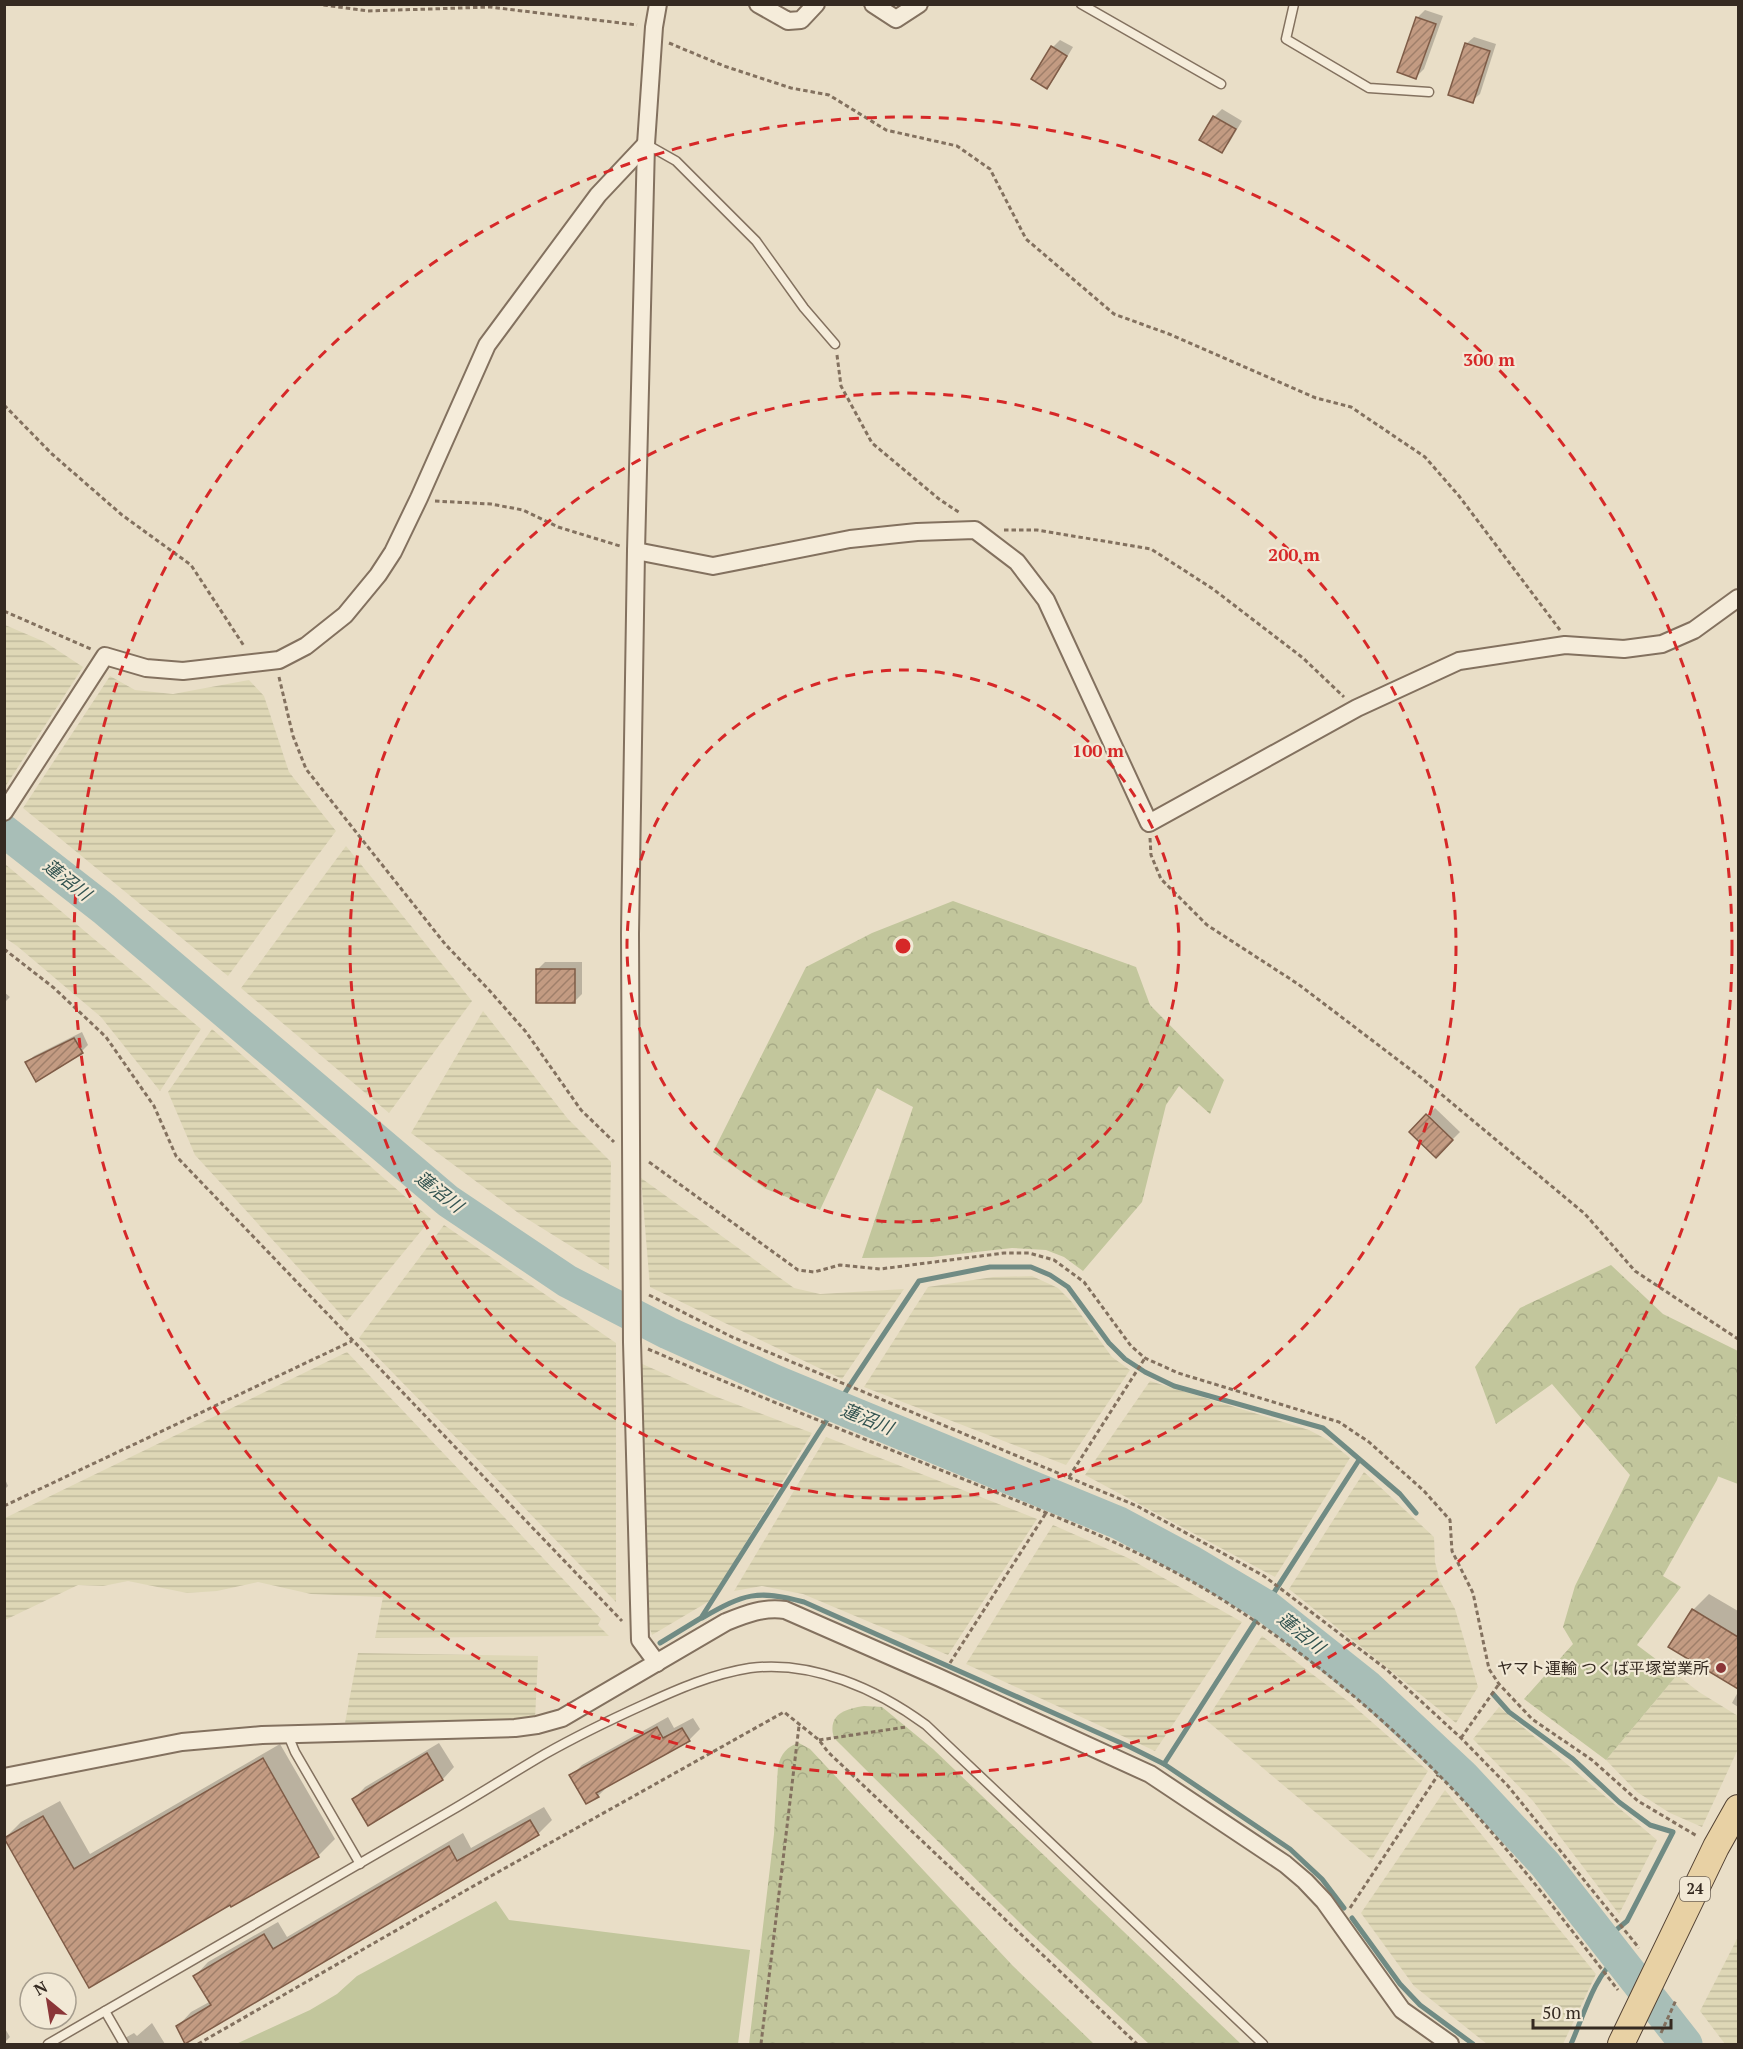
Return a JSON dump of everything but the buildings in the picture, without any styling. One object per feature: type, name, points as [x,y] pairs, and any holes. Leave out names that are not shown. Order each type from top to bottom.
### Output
[{"type":"main road","name":"24","points":[[1621,2044],[1716,1847],[1738,1808]]},
{"type":"street","points":[[657,1663],[640,1640],[632,1337],[630,934],[646,144],[658,4]]},
{"type":"street","points":[[758,4],[788,21],[801,20],[816,4]]},
{"type":"street","points":[[873,4],[896,19],[919,4]]},
{"type":"street","points":[[5,811],[105,656],[146,668],[183,671],[279,660],[306,646],[345,615],[378,575],[393,552],[487,345],[598,195],[646,144]]},
{"type":"street","points":[[636,551],[713,566],[850,539],[916,532],[975,530],[1017,562],[1046,600],[1149,823],[1357,708],[1459,661],[1565,645],[1624,649],[1662,644],[1694,630],[1738,598]]},
{"type":"street","points":[[4,1777],[182,1742],[288,1735],[515,1728],[537,1725],[562,1718],[726,1622],[752,1611],[785,1610],[1150,1774],[1285,1864],[1305,1881],[1340,1923],[1402,2010],[1450,2044]]},
{"type":"lane","points":[[1081,4],[1221,84]]},
{"type":"lane","points":[[1294,4],[1286,39],[1369,88],[1429,92]]},
{"type":"lane","points":[[646,144],[676,161],[756,241],[804,308],[835,344]]},
{"type":"lane","points":[[48,2044],[546,1754],[615,1718],[688,1684],[752,1668],[783,1667],[854,1684],[899,1705],[926,1725],[1263,2044]]},
{"type":"lane","points":[[288,1735],[295,1752],[360,1864]]},
{"type":"lane","points":[[105,2011],[124,2044]]},
{"type":"path","points":[[316,4],[368,11],[490,7],[654,32],[724,66],[791,88],[829,95],[886,130],[957,146],[990,169],[1026,239],[1114,314],[1169,334],[1316,398],[1351,406],[1425,457],[1460,496],[1560,631],[1565,645]]},
{"type":"path","points":[[835,344],[841,386],[872,443],[939,499],[965,517],[975,530],[1037,530],[1151,549],[1213,589],[1294,651],[1357,708]]},
{"type":"path","points":[[4,405],[52,454],[122,515],[191,565],[219,611],[256,663]]},
{"type":"path","points":[[419,498],[433,501],[491,504],[523,510],[558,527],[636,551]]},
{"type":"path","points":[[4,611],[105,656]]},
{"type":"path","points":[[279,660],[279,681],[293,736],[306,769],[445,944],[526,1032],[581,1110],[631,1159],[643,1158],[798,1270],[814,1272],[840,1265],[880,1269],[1004,1253],[1029,1253],[1054,1260],[1084,1282],[1131,1346],[1145,1358],[1178,1373],[1340,1422],[1369,1442],[1424,1491],[1450,1520],[1452,1551],[1473,1593],[1489,1669],[1499,1684],[1532,1719],[1592,1760],[1638,1800],[1716,1847]]},
{"type":"path","points":[[1149,823],[1151,855],[1161,879],[1207,926],[1299,984],[1423,1079],[1585,1214],[1635,1272],[1738,1339]]},
{"type":"path","points":[[4,948],[54,988],[106,1037],[154,1106],[176,1156],[640,1640]]},
{"type":"path","points":[[632,1285],[732,1337],[1137,1506],[1264,1576],[1386,1669],[1461,1738],[1508,1786],[1640,1947]]},
{"type":"path","points":[[632,1337],[829,1425],[1046,1513],[1137,1553],[1224,1600],[1350,1694],[1387,1725],[1438,1774],[1517,1862],[1618,1990]]},
{"type":"path","points":[[4,1506],[352,1341]]},
{"type":"path","points":[[1069,1477],[1145,1358]]},
{"type":"path","points":[[953,1659],[1046,1513]]},
{"type":"path","points":[[1461,1738],[1499,1684]]},
{"type":"path","points":[[198,2044],[784,1712],[819,1740],[828,1752],[1137,2044]]},
{"type":"path","points":[[819,1740],[926,1725]]},
{"type":"path","points":[[761,2044],[799,1726]]},
{"type":"path","points":[[1340,1923],[1438,1774]]},
{"type":"path","points":[[1661,2033],[1676,2000]]},
{"type":"shaded area","points":[[5,625],[45,642],[83,667],[5,787]]},
{"type":"shaded area","points":[[110,676],[135,690],[173,694],[249,680],[264,696],[289,772],[336,831],[228,976],[23,808]]},
{"type":"shaded area","points":[[346,846],[472,1001],[389,1113],[241,988]]},
{"type":"shaded area","points":[[5,864],[201,1029],[160,1091],[101,1017],[5,938]]},
{"type":"shaded area","points":[[483,1011],[568,1119],[611,1162],[609,1270],[521,1215],[411,1133]]},
{"type":"shaded area","points":[[212,1029],[431,1219],[347,1321],[195,1155],[168,1092]]},
{"type":"shaded area","points":[[641,1178],[794,1288],[820,1294],[904,1289],[842,1379],[650,1287]]},
{"type":"shaded area","points":[[444,1225],[616,1343],[616,1602],[359,1338]]},
{"type":"shaded area","points":[[1032,1276],[1058,1288],[1071,1301],[1112,1357],[1130,1370],[1066,1465],[864,1387],[928,1287],[993,1277]]},
{"type":"shaded area","points":[[347,1352],[601,1619],[598,1625],[609,1636],[375,1638],[383,1597],[311,1594],[258,1582],[217,1591],[187,1593],[128,1581],[103,1586],[78,1585],[5,1620],[5,1518]]},
{"type":"shaded area","points":[[640,1363],[717,1397],[812,1433],[711,1600],[652,1635],[648,1622]]},
{"type":"shaded area","points":[[1150,1381],[1309,1430],[1328,1440],[1350,1458],[1275,1577],[1085,1475]]},
{"type":"shaded area","points":[[826,1437],[1037,1519],[948,1655],[803,1594],[762,1586],[734,1591]]},
{"type":"shaded area","points":[[1364,1472],[1434,1537],[1435,1562],[1440,1581],[1455,1609],[1478,1687],[1456,1723],[1289,1589]]},
{"type":"shaded area","points":[[1053,1525],[1128,1558],[1242,1622],[1155,1751],[966,1664]]},
{"type":"shaded area","points":[[1262,1636],[1349,1702],[1428,1771],[1372,1860],[1206,1720]]},
{"type":"shaded area","points":[[358,1653],[538,1656],[535,1720],[345,1723]]},
{"type":"shaded area","points":[[1677,1675],[1699,1692],[1738,1716],[1738,1749],[1702,1827],[1670,1813],[1637,1792],[1606,1760]]},
{"type":"shaded area","points":[[1499,1707],[1657,1840],[1619,1914],[1533,1801],[1473,1739]]},
{"type":"shaded area","points":[[1445,1790],[1596,1974],[1563,2044],[1487,2044],[1414,1986],[1361,1913]]},
{"type":"shaded area","points":[[1738,1937],[1738,2044],[1725,2044],[1700,2011]]},
{"type":"green space","points":[[953,901],[1136,967],[1150,1005],[1224,1080],[1210,1114],[1179,1086],[1166,1105],[1142,1202],[1083,1271],[1064,1257],[1046,1250],[1012,1248],[932,1257],[862,1258],[913,1107],[877,1088],[820,1210],[766,1189],[713,1152],[806,967],[872,933]]},
{"type":"green space","points":[[1611,1265],[1663,1314],[1738,1351],[1738,1410],[1717,1480],[1663,1576],[1681,1587],[1637,1645],[1677,1675],[1606,1760],[1524,1699],[1573,1644],[1563,1627],[1575,1586],[1630,1475],[1552,1384],[1496,1424],[1475,1367],[1520,1308]]},
{"type":"green space","points":[[1738,1410],[1738,1484],[1717,1476]]},
{"type":"green space","points":[[864,1706],[882,1707],[933,1749],[1241,2044],[1149,2044],[1029,1932],[834,1738],[833,1724],[839,1714]]},
{"type":"green space","points":[[799,1743],[810,1749],[1013,1966],[1094,2044],[749,2044],[774,1834],[778,1766],[785,1751]]},
{"type":"green space","points":[[496,1901],[509,1920],[750,1950],[738,2044],[236,2044],[310,2010],[337,1994],[357,1976]]},
{"type":"waterway","name":"蓮沼川","points":[[4,831],[104,909],[448,1201],[567,1281],[668,1333],[777,1382],[1119,1523],[1190,1561],[1266,1606],[1368,1687],[1463,1776],[1545,1864],[1686,2044]]},
{"type":"waterway","points":[[660,1643],[701,1618],[819,1432],[919,1281],[990,1267],[1031,1267],[1050,1275],[1068,1287],[1109,1343],[1125,1359],[1145,1372],[1174,1386],[1323,1428],[1400,1494],[1416,1513]]},
{"type":"waterway","points":[[1164,1764],[1359,1460]]},
{"type":"waterway","points":[[702,1618],[751,1596],[774,1596],[804,1602],[1130,1747],[1164,1764],[1290,1849],[1322,1879],[1344,1908]]},
{"type":"waterway","points":[[1493,1694],[1509,1712],[1573,1759],[1619,1802],[1650,1825],[1673,1832],[1627,1921],[1604,1940]]},
{"type":"waterway","points":[[1352,1918],[1400,1984],[1420,2005],[1473,2044]]},
{"type":"waterway","points":[[1571,2044],[1596,1986],[1602,1975],[1617,1959]]},
{"type":"place","name":"ヤマト運輸 つくば平塚営業所","points":[[1721,1668]]}]
